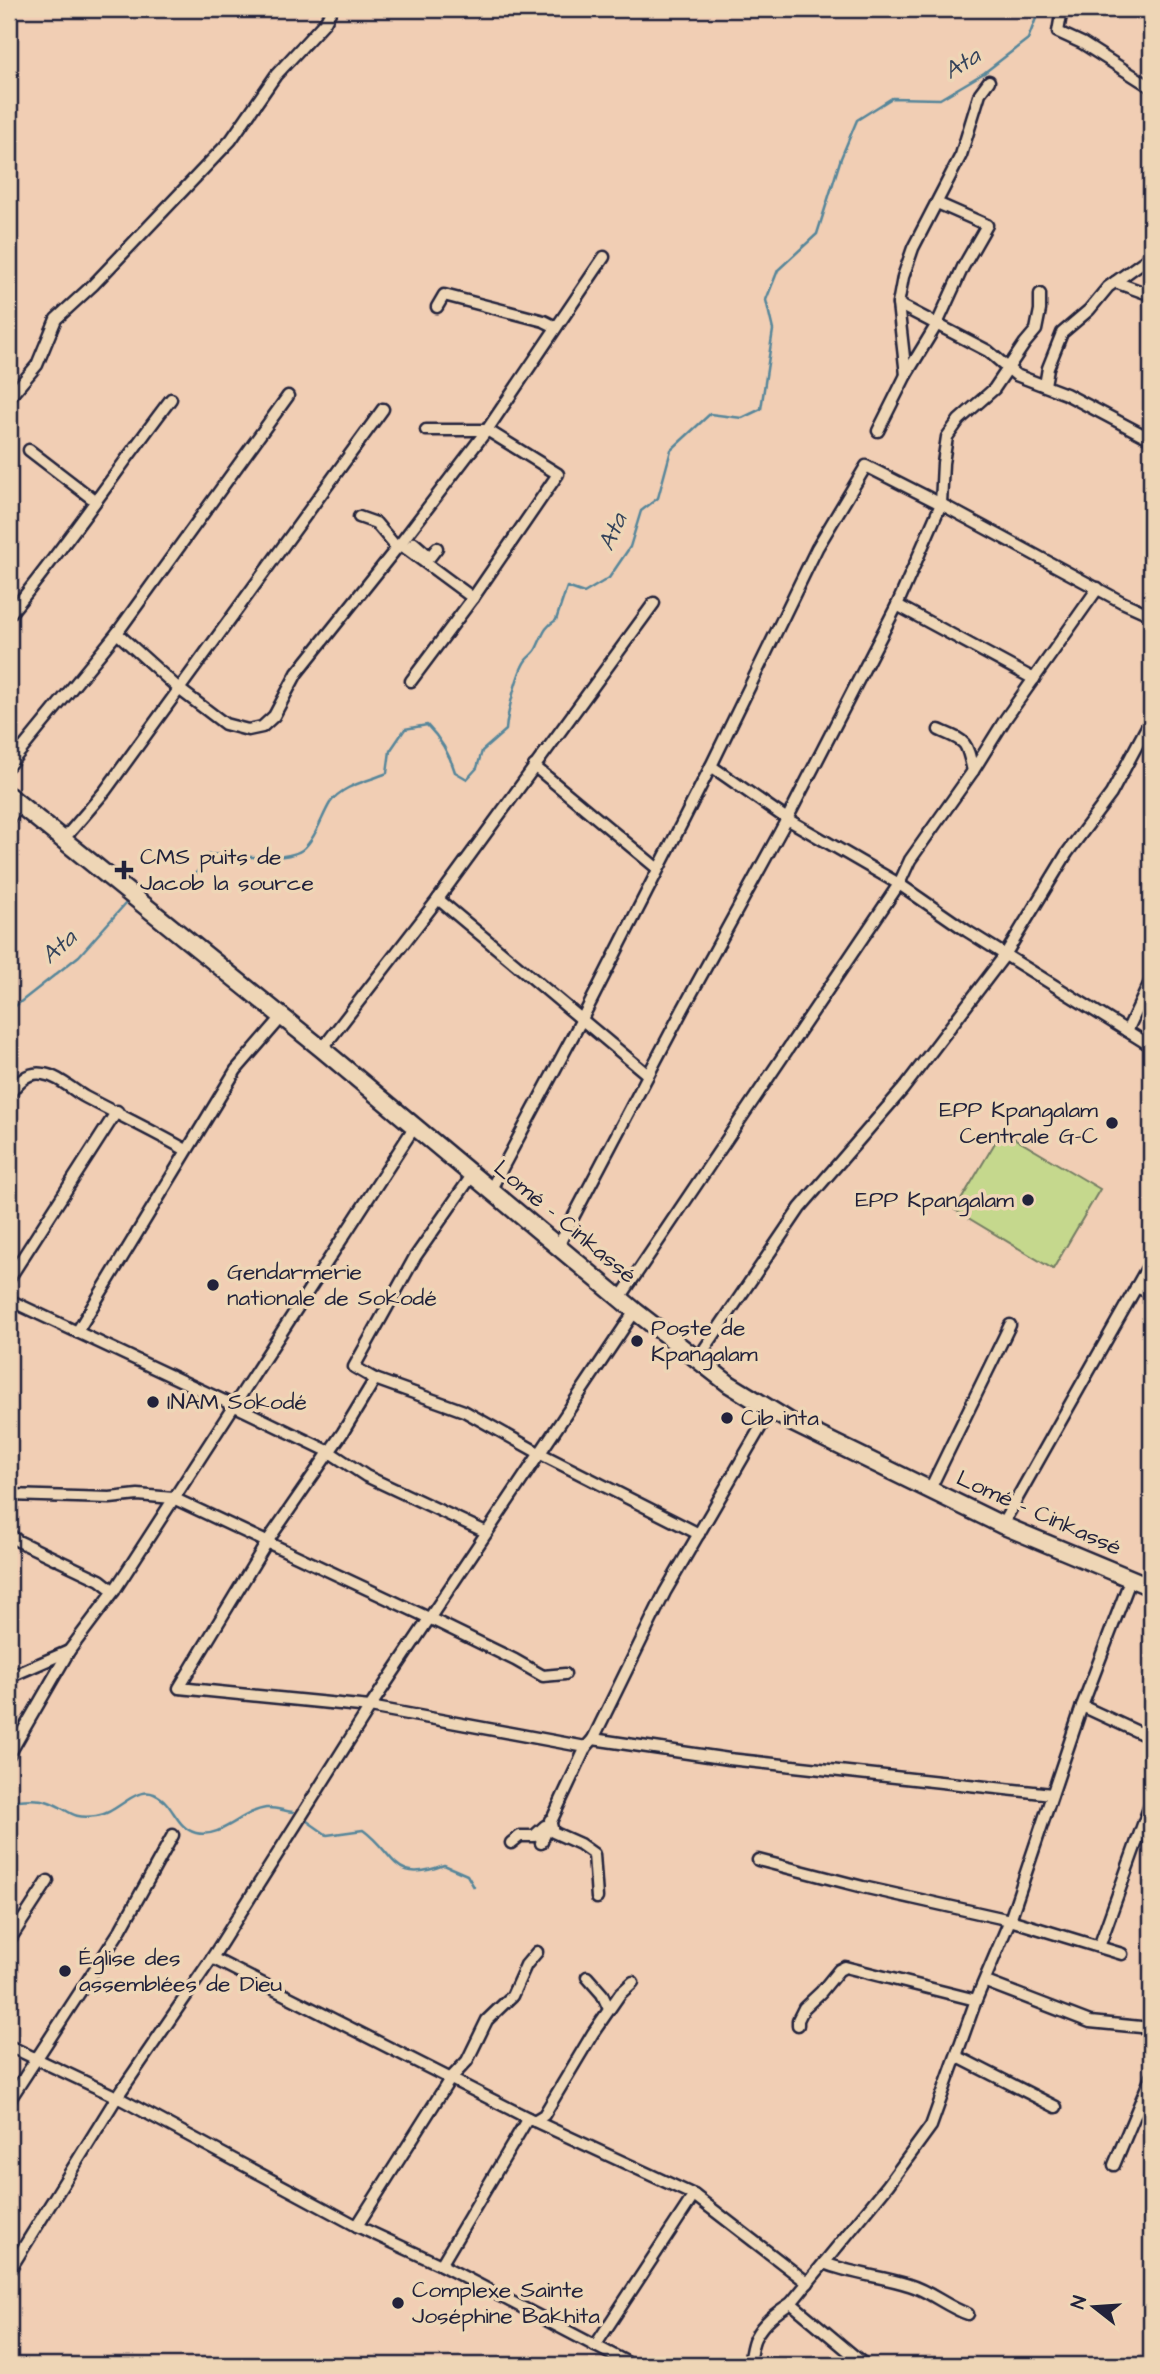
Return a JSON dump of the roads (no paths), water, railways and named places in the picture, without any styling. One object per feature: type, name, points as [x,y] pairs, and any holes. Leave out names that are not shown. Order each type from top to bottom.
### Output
[{"type":"highway","name":"Lomé - Cinkassé","points":[[14,801],[322,1049],[697,1360],[771,1411],[1002,1525],[1151,1587]]},
{"type":"street","points":[[9,398],[37,365],[56,318],[93,285],[230,140],[276,75],[326,22],[332,9]]},
{"type":"street","points":[[1062,9],[1058,32],[1082,43],[1151,87]]},
{"type":"street","points":[[906,375],[898,304],[903,276],[913,248],[961,155],[980,93],[989,81]]},
{"type":"street","points":[[878,431],[906,375],[937,324],[963,267],[987,225],[937,203]]},
{"type":"street","points":[[1045,385],[1048,368],[1062,333],[1089,310],[1108,287],[1151,256]]},
{"type":"street","points":[[117,633],[179,689],[225,724],[247,730],[262,727],[274,716],[297,673],[402,547],[487,430],[604,257]]},
{"type":"street","points":[[1115,282],[1151,295]]},
{"type":"street","points":[[558,1246],[787,819],[897,605],[941,504],[947,437],[959,420],[994,389],[1036,330],[1040,294]]},
{"type":"street","points":[[437,307],[444,295],[544,321],[556,327]]},
{"type":"street","points":[[898,304],[988,351],[1016,374],[1045,385],[1151,439]]},
{"type":"street","points":[[9,765],[117,633],[288,397]]},
{"type":"street","points":[[9,615],[49,566],[94,500],[170,399]]},
{"type":"street","points":[[63,840],[105,791],[383,409]]},
{"type":"street","points":[[411,681],[473,598],[558,474],[487,430],[426,430]]},
{"type":"street","points":[[29,450],[94,500]]},
{"type":"street","points":[[491,1189],[712,766],[817,548],[866,466],[1151,615]]},
{"type":"street","points":[[359,517],[376,523],[402,547],[473,598]]},
{"type":"street","points":[[402,547],[414,543],[430,556],[437,548]]},
{"type":"street","points":[[620,1298],[899,884],[910,860],[1098,588]]},
{"type":"street","points":[[322,1049],[438,899],[654,603]]},
{"type":"street","points":[[897,605],[1034,679]]},
{"type":"street","points":[[697,1360],[800,1208],[903,1089],[1005,955],[1068,853],[1111,794],[1151,719]]},
{"type":"street","points":[[939,730],[959,737],[964,742],[973,771]]},
{"type":"street","points":[[534,766],[658,869]]},
{"type":"street","points":[[712,766],[787,819],[899,884],[1005,955],[1151,1046]]},
{"type":"street","points":[[9,818],[14,801]]},
{"type":"street","points":[[438,899],[648,1075]]},
{"type":"street","points":[[1126,1031],[1151,980]]},
{"type":"street","points":[[76,1332],[236,1070],[282,1017]]},
{"type":"street","points":[[9,1095],[19,1080],[42,1073],[54,1077],[83,1096],[117,1111],[186,1150]]},
{"type":"street","points":[[9,1279],[117,1111]]},
{"type":"street","points":[[9,1755],[69,1651],[114,1591],[415,1126]]},
{"type":"street","points":[[473,1174],[415,1257],[354,1367],[375,1379],[464,1411],[699,1534]]},
{"type":"street","points":[[1002,1525],[1151,1261]]},
{"type":"street","points":[[1136,1287],[1151,1293]]},
{"type":"street","points":[[9,1300],[328,1451],[366,1476],[486,1532]]},
{"type":"street","points":[[9,2271],[117,2097],[212,1958],[370,1707],[635,1311]]},
{"type":"street","points":[[930,1489],[1010,1325]]},
{"type":"street","points":[[375,1379],[343,1432],[267,1542],[179,1688],[370,1707],[589,1743],[1052,1794]]},
{"type":"street","points":[[541,1843],[550,1820],[665,1592],[771,1411]]},
{"type":"street","points":[[9,1495],[110,1498],[138,1495],[173,1498],[429,1618],[543,1676],[565,1674]]},
{"type":"street","points":[[9,1534],[18,1541],[100,1580],[114,1591]]},
{"type":"street","points":[[748,2365],[754,2340],[762,2326],[776,2312],[791,2303],[808,2283],[888,2185],[931,2126],[958,2057],[976,2000],[986,1982],[1010,1920],[1082,1706],[1131,1578]]},
{"type":"street","points":[[9,1677],[69,1651]]},
{"type":"street","points":[[1082,1706],[1151,1738]]},
{"type":"street","points":[[1099,1947],[1151,1802]]},
{"type":"street","points":[[511,1843],[520,1836],[534,1836],[550,1820]]},
{"type":"street","points":[[550,1820],[553,1832],[580,1844],[594,1854],[597,1898]]},
{"type":"street","points":[[9,2101],[121,1929],[173,1835]]},
{"type":"street","points":[[758,1860],[1010,1920],[1122,1954]]},
{"type":"street","points":[[9,1941],[48,1881]]},
{"type":"street","points":[[357,2225],[450,2079],[467,2061],[487,2020],[512,1996],[526,1965],[537,1952]]},
{"type":"street","points":[[212,1958],[531,2119],[694,2195],[808,2283]]},
{"type":"street","points":[[798,2025],[804,2008],[839,1970],[845,1967],[976,2000]]},
{"type":"street","points":[[587,1977],[602,1994],[609,2009]]},
{"type":"street","points":[[441,2265],[531,2119],[544,2115],[609,2009],[633,1982]]},
{"type":"street","points":[[986,1982],[1090,2022],[1151,2028]]},
{"type":"street","points":[[9,2046],[117,2097],[357,2225],[441,2265],[632,2365]]},
{"type":"street","points":[[958,2057],[1056,2107]]},
{"type":"street","points":[[1114,2165],[1151,2077]]},
{"type":"street","points":[[595,2346],[694,2195]]},
{"type":"street","points":[[824,2263],[846,2272],[911,2285],[953,2309],[968,2314]]},
{"type":"street","points":[[791,2303],[866,2365]]},
{"type":"waterway","name":"Ata","points":[[141,891],[161,883],[182,886],[197,872],[209,854],[270,857],[302,850],[311,840],[335,797],[349,788],[387,773],[390,751],[405,729],[427,725],[444,747],[455,772],[467,779],[477,768],[482,751],[506,730],[519,674],[526,660],[535,651],[546,628],[556,620],[567,587],[584,593],[609,578],[630,547],[641,511],[658,498],[671,450],[710,414],[742,418],[761,409],[773,330],[766,300],[778,270],[817,234],[841,158],[857,120],[892,98],[940,99],[984,73],[1028,39],[1038,13],[1044,9]]},
{"type":"waterway","name":"Ata","points":[[9,1011],[79,956],[126,903]]},
{"type":"waterway","points":[[9,1801],[42,1800],[74,1815],[87,1817],[111,1811],[140,1794],[154,1794],[166,1803],[183,1826],[196,1833],[205,1834],[223,1829],[257,1810],[269,1808],[293,1812]]},
{"type":"waterway","points":[[307,1821],[327,1835],[363,1830],[404,1869],[427,1870],[444,1865],[467,1875],[474,1887]]},
{"type":"place","name":"CMS puits de Jacob la source","points":[[124,870]]},
{"type":"place","name":"EPP Kpangalam Centrale G-C","points":[[1112,1123]]},
{"type":"place","name":"EPP Kpangalam","points":[[1028,1200]]},
{"type":"place","name":"Gendarmerie nationale de Sokodé","points":[[213,1285]]},
{"type":"place","name":"Poste de Kpangalam","points":[[637,1341]]},
{"type":"place","name":"INAM Sokodé","points":[[153,1402]]},
{"type":"place","name":"Cib inta","points":[[727,1418]]},
{"type":"place","name":"Église des assemblées de Dieu","points":[[65,1971]]},
{"type":"place","name":"Complexe Sainte Joséphine Bakhita","points":[[398,2303]]}]
